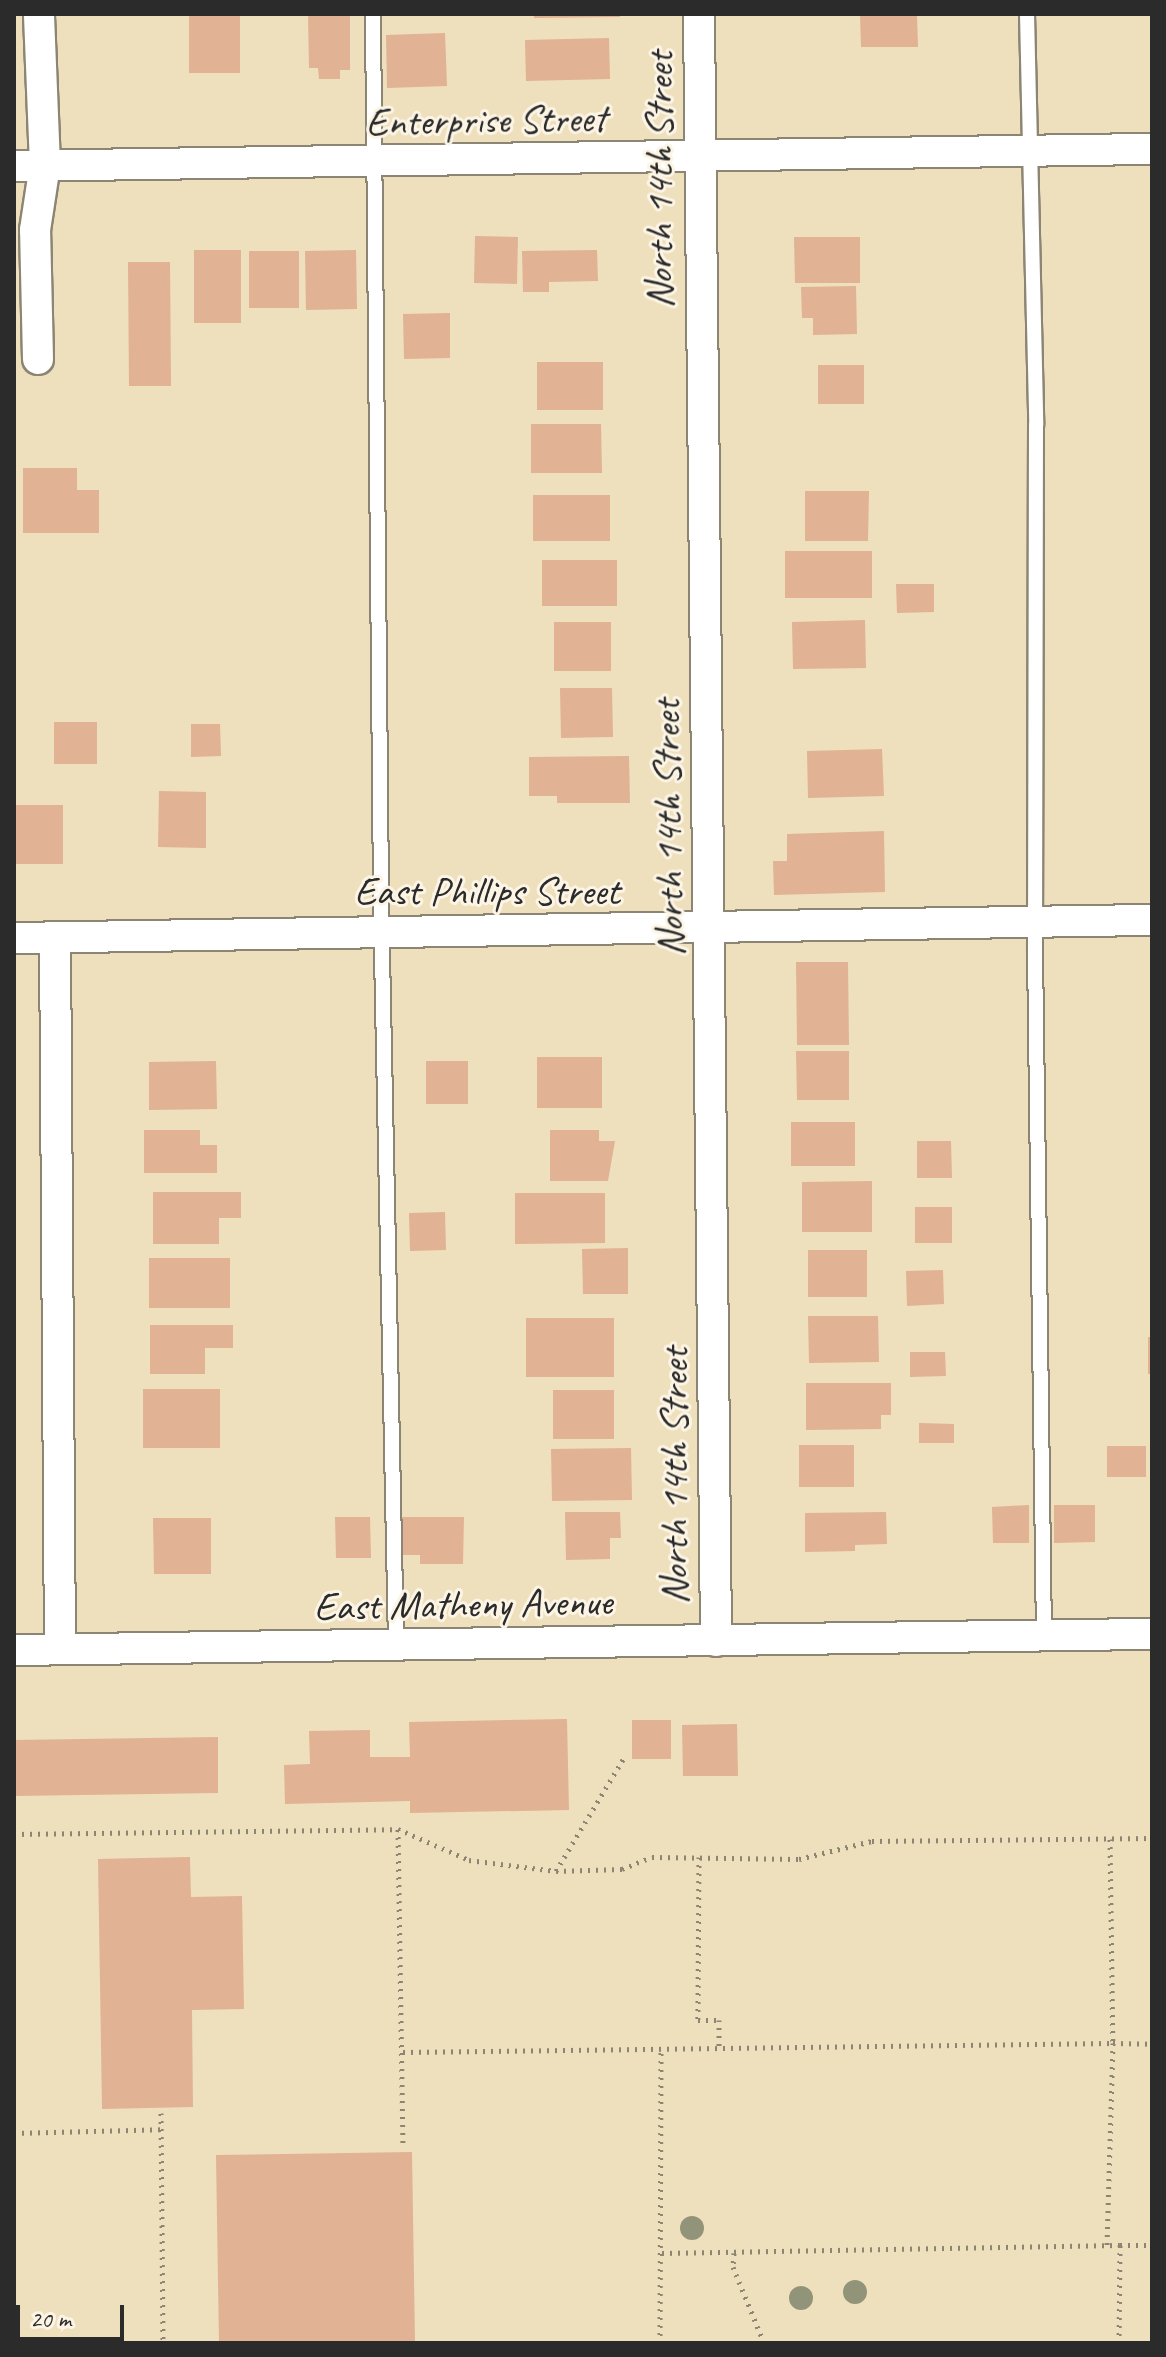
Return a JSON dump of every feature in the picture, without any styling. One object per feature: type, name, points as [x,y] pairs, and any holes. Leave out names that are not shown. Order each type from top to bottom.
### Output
[{"type":"street","points":[[38,359],[35,230],[45,165],[39,14]]},
{"type":"street","name":"North 14th Street","points":[[699,14],[698,157],[710,929],[716,1641]]},
{"type":"street","name":"Enterprise Street","points":[[14,166],[1152,149]]},
{"type":"street","name":"East Phillips Street","points":[[14,938],[1152,920]]},
{"type":"street","points":[[55,937],[60,1649]]},
{"type":"street","name":"East Matheny Avenue","points":[[14,1650],[1152,1634]]},
{"type":"lane","points":[[373,14],[381,930],[396,1644]]},
{"type":"lane","points":[[1027,14],[1036,425],[1035,923],[1044,1635]]},
{"type":"path","points":[[556,1871],[625,1756]]},
{"type":"path","points":[[398,1829],[403,2143]]},
{"type":"path","points":[[14,1834],[398,1829],[469,1860],[556,1871],[622,1869],[652,1857],[799,1859],[872,1841],[1152,1838]]},
{"type":"path","points":[[1107,2245],[1113,2043],[1110,1839]]},
{"type":"path","points":[[699,1857],[698,2020],[719,2020],[719,2049]]},
{"type":"path","points":[[403,2052],[1152,2044]]},
{"type":"path","points":[[660,2343],[661,2050]]},
{"type":"path","points":[[161,2113],[163,2343]]},
{"type":"path","points":[[14,2133],[162,2129]]},
{"type":"path","points":[[1119,2343],[1120,2245]]},
{"type":"path","points":[[662,2253],[1152,2245]]},
{"type":"path","points":[[734,2253],[733,2267],[764,2343]]},
{"type":"building","points":[[189,14],[240,14],[240,73],[189,73]]},
{"type":"building","points":[[308,14],[350,14],[350,70],[340,70],[340,79],[319,79],[318,68],[309,68]]},
{"type":"building","points":[[534,14],[619,14],[620,17],[534,18]]},
{"type":"building","points":[[860,14],[917,14],[918,47],[861,47]]},
{"type":"building","points":[[445,33],[447,86],[387,88],[386,35]]},
{"type":"building","points":[[609,38],[610,79],[526,81],[525,40]]},
{"type":"building","points":[[475,236],[518,237],[517,284],[474,283]]},
{"type":"building","points":[[794,237],[860,237],[860,283],[795,283]]},
{"type":"building","points":[[194,250],[241,250],[241,323],[194,323]]},
{"type":"building","points":[[356,250],[357,309],[306,310],[305,251]]},
{"type":"building","points":[[597,250],[598,281],[549,282],[549,292],[523,292],[522,251]]},
{"type":"building","points":[[249,251],[299,251],[299,308],[249,308]]},
{"type":"building","points":[[128,262],[170,262],[171,386],[129,386]]},
{"type":"building","points":[[856,286],[857,334],[813,335],[813,318],[802,318],[801,287]]},
{"type":"building","points":[[450,313],[450,358],[404,359],[403,314]]},
{"type":"building","points":[[537,362],[603,362],[603,410],[537,410]]},
{"type":"building","points":[[818,365],[864,365],[864,404],[818,404]]},
{"type":"building","points":[[531,424],[601,424],[602,473],[531,473]]},
{"type":"building","points":[[23,468],[77,468],[77,490],[99,490],[99,533],[23,533]]},
{"type":"building","points":[[805,491],[869,491],[868,541],[805,541]]},
{"type":"building","points":[[533,495],[610,495],[610,541],[533,541]]},
{"type":"building","points":[[785,551],[872,551],[872,598],[785,598]]},
{"type":"building","points":[[542,560],[617,560],[617,606],[542,606]]},
{"type":"building","points":[[896,584],[934,584],[934,612],[897,613]]},
{"type":"building","points":[[865,620],[866,668],[793,669],[792,622]]},
{"type":"building","points":[[554,622],[611,622],[611,671],[554,671]]},
{"type":"building","points":[[560,688],[612,688],[613,737],[561,738]]},
{"type":"building","points":[[54,722],[97,722],[97,764],[54,764]]},
{"type":"building","points":[[191,724],[220,724],[221,756],[191,757]]},
{"type":"building","points":[[882,749],[884,796],[808,798],[807,751]]},
{"type":"building","points":[[629,756],[630,803],[557,803],[557,796],[529,796],[529,757]]},
{"type":"building","points":[[159,791],[206,792],[206,848],[158,847]]},
{"type":"building","points":[[14,805],[63,805],[63,864],[14,864]]},
{"type":"building","points":[[884,831],[885,892],[774,895],[773,861],[787,861],[787,834]]},
{"type":"building","points":[[796,962],[848,962],[849,1045],[797,1045]]},
{"type":"building","points":[[796,1051],[849,1051],[849,1100],[797,1100]]},
{"type":"building","points":[[537,1057],[602,1057],[602,1108],[537,1108]]},
{"type":"building","points":[[216,1061],[217,1109],[149,1110],[149,1062]]},
{"type":"building","points":[[426,1061],[468,1061],[468,1104],[426,1104]]},
{"type":"building","points":[[791,1122],[855,1122],[855,1166],[791,1166]]},
{"type":"building","points":[[144,1130],[200,1130],[200,1145],[217,1145],[217,1173],[144,1173]]},
{"type":"building","points":[[550,1130],[599,1130],[599,1141],[615,1141],[608,1181],[550,1181]]},
{"type":"building","points":[[917,1141],[951,1141],[952,1178],[917,1178]]},
{"type":"building","points":[[872,1181],[872,1232],[802,1232],[802,1182]]},
{"type":"building","points":[[153,1192],[241,1192],[241,1218],[219,1218],[219,1244],[153,1244]]},
{"type":"building","points":[[515,1193],[605,1193],[605,1243],[515,1244]]},
{"type":"building","points":[[915,1207],[952,1207],[952,1243],[915,1243]]},
{"type":"building","points":[[445,1212],[446,1250],[410,1251],[409,1213]]},
{"type":"building","points":[[628,1248],[628,1294],[583,1294],[582,1249]]},
{"type":"building","points":[[808,1250],[867,1250],[867,1297],[808,1297]]},
{"type":"building","points":[[149,1258],[230,1258],[230,1308],[149,1308]]},
{"type":"building","points":[[943,1270],[944,1304],[907,1306],[906,1271]]},
{"type":"building","points":[[808,1316],[878,1316],[879,1362],[809,1363]]},
{"type":"building","points":[[526,1318],[614,1318],[614,1377],[526,1377]]},
{"type":"building","points":[[150,1325],[233,1325],[233,1348],[205,1348],[205,1374],[150,1374]]},
{"type":"building","points":[[1148,1337],[1152,1337],[1152,1374],[1148,1374]]},
{"type":"building","points":[[910,1352],[945,1352],[946,1376],[910,1377]]},
{"type":"building","points":[[806,1383],[891,1383],[891,1415],[881,1415],[881,1429],[806,1430]]},
{"type":"building","points":[[143,1389],[220,1389],[220,1448],[143,1448]]},
{"type":"building","points":[[553,1390],[614,1390],[614,1439],[553,1439]]},
{"type":"building","points":[[919,1423],[954,1424],[954,1443],[919,1443]]},
{"type":"building","points":[[799,1445],[854,1445],[854,1487],[799,1487]]},
{"type":"building","points":[[1107,1446],[1146,1446],[1146,1477],[1107,1477]]},
{"type":"building","points":[[631,1448],[632,1500],[552,1501],[551,1449]]},
{"type":"building","points":[[1029,1505],[1029,1543],[993,1543],[992,1507]]},
{"type":"building","points":[[1054,1505],[1095,1505],[1095,1542],[1054,1543]]},
{"type":"building","points":[[565,1512],[620,1512],[621,1538],[610,1538],[610,1559],[566,1560]]},
{"type":"building","points":[[886,1512],[887,1544],[855,1545],[855,1551],[805,1552],[805,1513]]},
{"type":"building","points":[[335,1517],[370,1517],[371,1558],[336,1558]]},
{"type":"building","points":[[400,1517],[464,1517],[463,1564],[420,1564],[420,1555],[399,1555]]},
{"type":"building","points":[[153,1518],[211,1518],[211,1574],[154,1574]]},
{"type":"building","points":[[567,1719],[569,1810],[410,1813],[410,1801],[285,1804],[284,1765],[310,1764],[309,1731],[370,1730],[370,1757],[410,1757],[409,1722]]},
{"type":"building","points":[[632,1720],[671,1720],[671,1759],[632,1759]]},
{"type":"building","points":[[737,1724],[738,1776],[683,1776],[682,1725]]},
{"type":"building","points":[[218,1737],[218,1793],[14,1796],[14,1740]]},
{"type":"building","points":[[190,1857],[191,1897],[242,1896],[244,2009],[192,2010],[193,2107],[102,2109],[98,1859]]},
{"type":"building","points":[[412,2152],[415,2343],[219,2343],[216,2155]]}]
